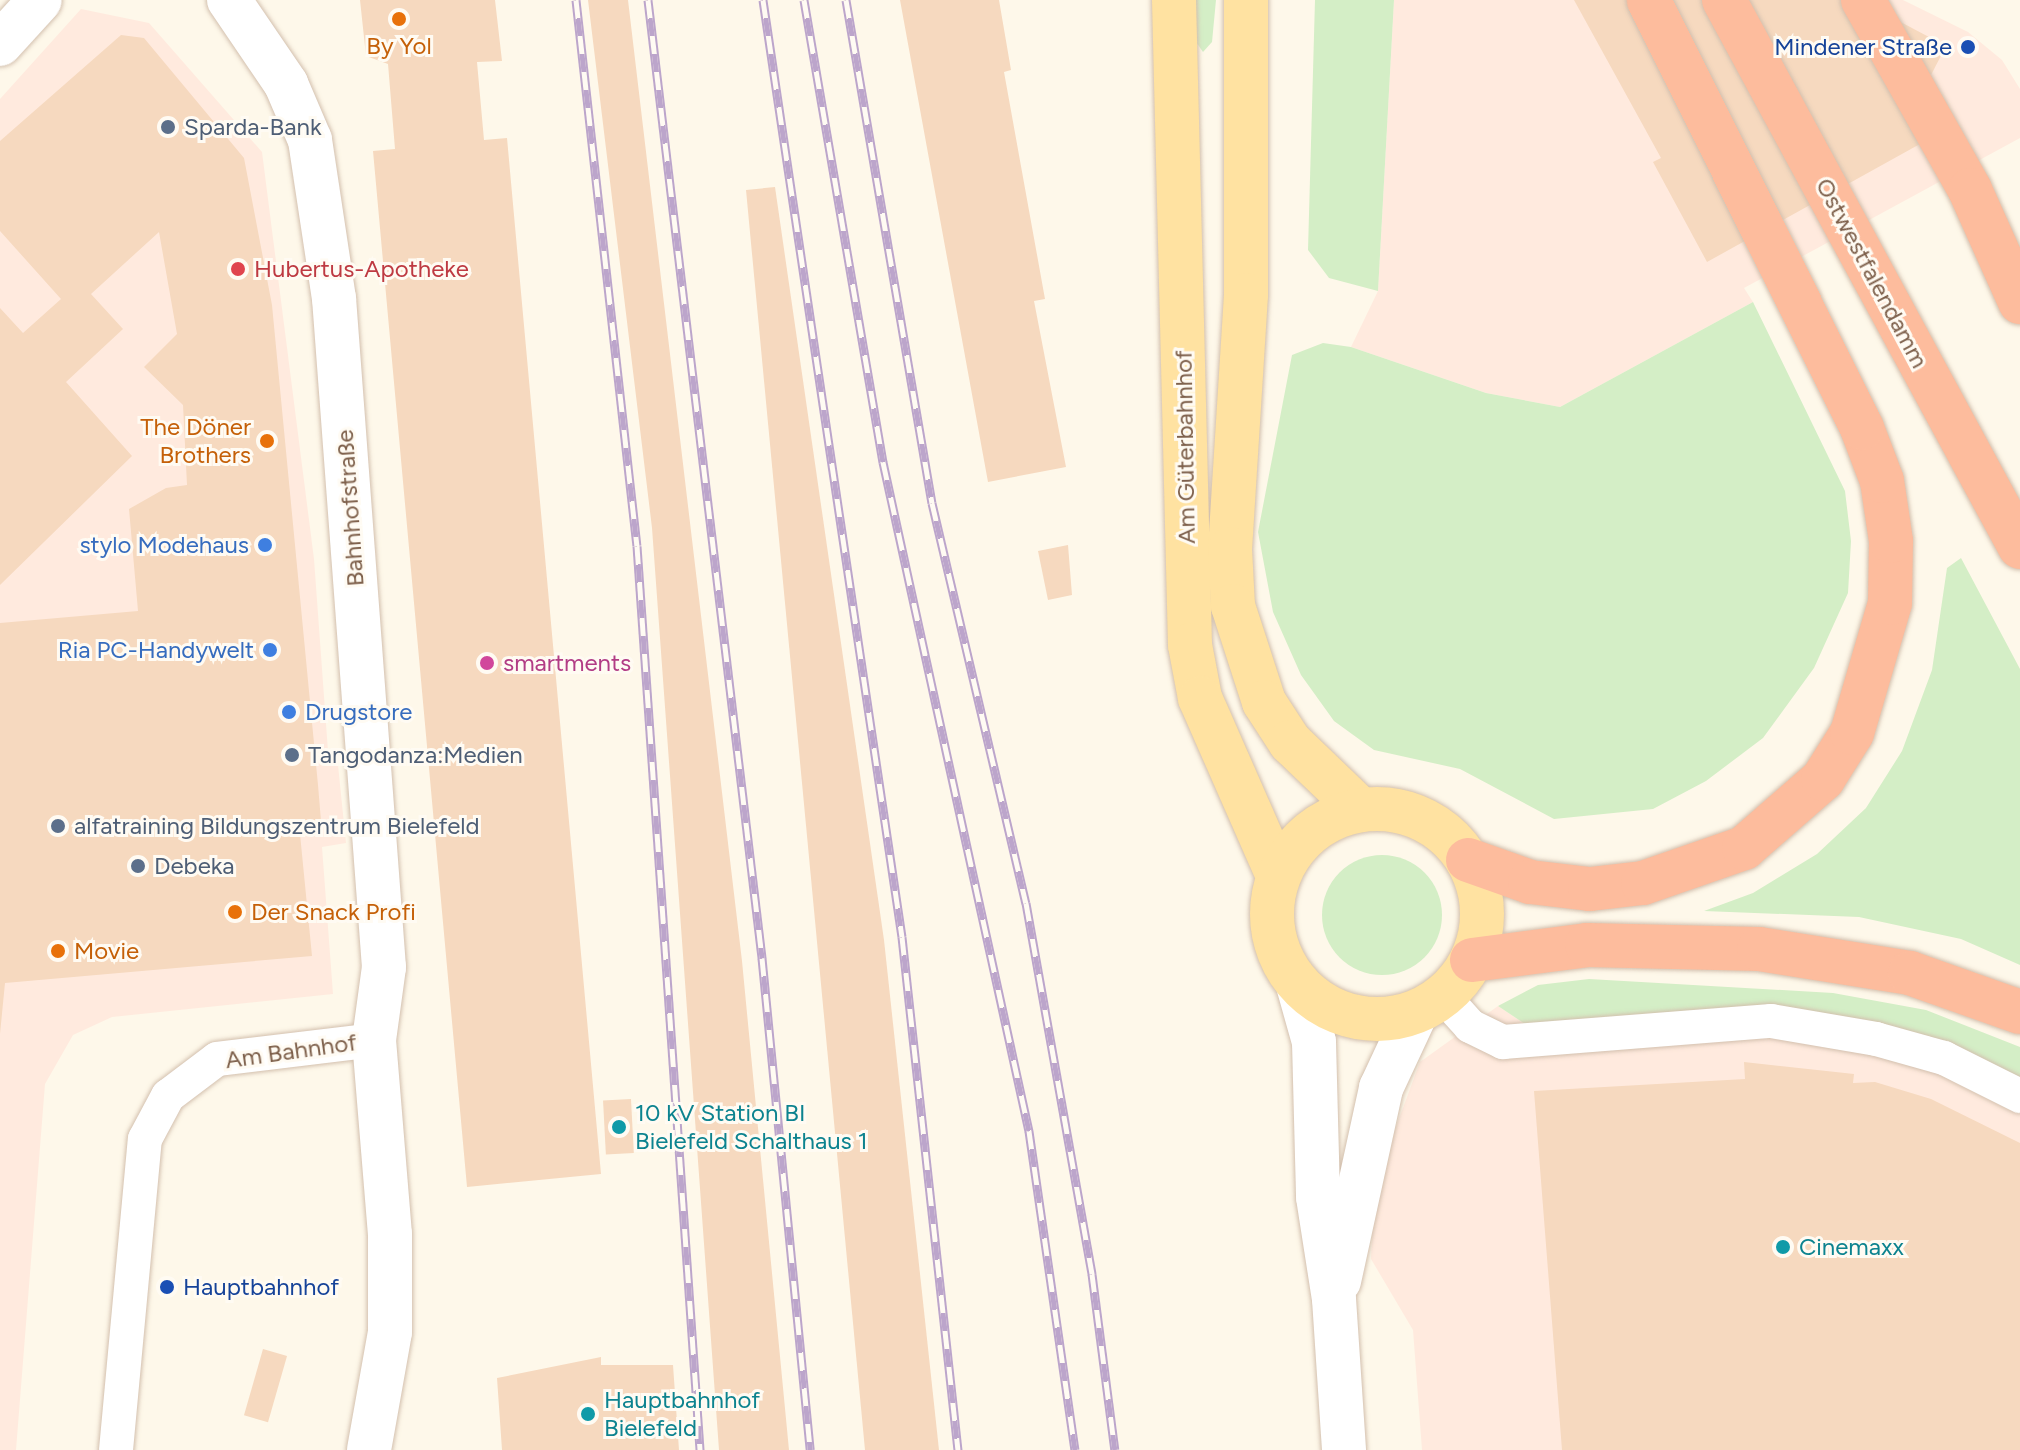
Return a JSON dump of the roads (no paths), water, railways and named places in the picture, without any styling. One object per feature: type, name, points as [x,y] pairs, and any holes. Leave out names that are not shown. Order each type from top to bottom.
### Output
[{"type":"highway","points":[[1468,860],[1530,882],[1590,889],[1696,869],[1744,848],[1779,822],[1823,779],[1852,733],[1875,672],[1890,603],[1891,541],[1882,481],[1792,287],[1649,0]]},
{"type":"highway","name":"Ostwestfalendamm","points":[[1724,0],[2020,547]]},
{"type":"highway","points":[[1863,0],[2020,272]]},
{"type":"highway","points":[[1970,190],[2020,302]]},
{"type":"highway","points":[[1472,960],[1587,945],[1774,951],[1910,973],[2020,1012]]},
{"type":"main road","name":"Am Güterbahnhof","points":[[1174,0],[1190,645],[1200,698],[1278,876]]},
{"type":"main road","name":"Am Güterbahnhof","points":[[1246,0],[1246,295],[1230,549],[1233,606],[1264,702],[1290,742],[1361,810]]},
{"type":"main road","points":[[1392,809],[1422,819],[1468,860],[1483,909],[1472,960],[1430,1005],[1373,1020],[1332,1011],[1298,985],[1278,952],[1271,914],[1278,876],[1297,844],[1326,822],[1361,810],[1392,809]]},
{"type":"street","points":[[0,44],[40,0]]},
{"type":"street","name":"Bahnhofstraße","points":[[229,0],[286,84],[310,140],[334,298],[384,967],[374,1040]]},
{"type":"street","points":[[1298,985],[1314,1042],[1318,1197],[1334,1299],[1344,1450]]},
{"type":"street","points":[[1334,1299],[1381,1088],[1430,1005]]},
{"type":"street","name":"Am Bahnhof","points":[[369,1450],[390,1332],[390,1234],[374,1040]]},
{"type":"lane","points":[[1430,1005],[1503,1042],[1771,1021],[1876,1039],[1944,1058],[2020,1096]]},
{"type":"lane","name":"Am Bahnhof","points":[[116,1450],[145,1139],[168,1096],[217,1059],[374,1040]]},
{"type":"railway","points":[[576,0],[637,546],[700,1450]]},
{"type":"railway","points":[[648,0],[762,958],[810,1450]]},
{"type":"railway","points":[[763,0],[902,937],[958,1450]]},
{"type":"railway","points":[[804,0],[883,462],[1029,1131],[1075,1450]]},
{"type":"railway","points":[[846,0],[932,503],[1026,903],[1092,1274],[1115,1450]]},
{"type":"place","name":"By Yol","points":[[399,19]]},
{"type":"place","name":"Mindener Straße","points":[[1968,47]]},
{"type":"place","name":"Sparda-Bank","points":[[168,127]]},
{"type":"place","name":"Hubertus-Apotheke","points":[[238,269]]},
{"type":"place","name":"The Döner Brothers","points":[[267,441]]},
{"type":"place","name":"stylo Modehaus","points":[[265,545]]},
{"type":"place","name":"Ria PC-Handywelt","points":[[270,650]]},
{"type":"place","name":"smartments","points":[[487,663]]},
{"type":"place","name":"Drugstore","points":[[289,712]]},
{"type":"place","name":"Tangodanza:Medien","points":[[292,755]]},
{"type":"place","name":"alfatraining Bildungszentrum Bielefeld","points":[[58,826]]},
{"type":"place","name":"Debeka","points":[[138,866]]},
{"type":"place","name":"Der Snack Profi","points":[[235,912]]},
{"type":"place","name":"Movie","points":[[58,951]]},
{"type":"place","name":"10 kV Station BI Bielefeld Schalthaus 1","points":[[619,1127]]},
{"type":"place","name":"Cinemaxx","points":[[1783,1247]]},
{"type":"place","name":"Hauptbahnhof","points":[[167,1287]]},
{"type":"place","name":"Hauptbahnhof Bielefeld","points":[[588,1414]]}]
